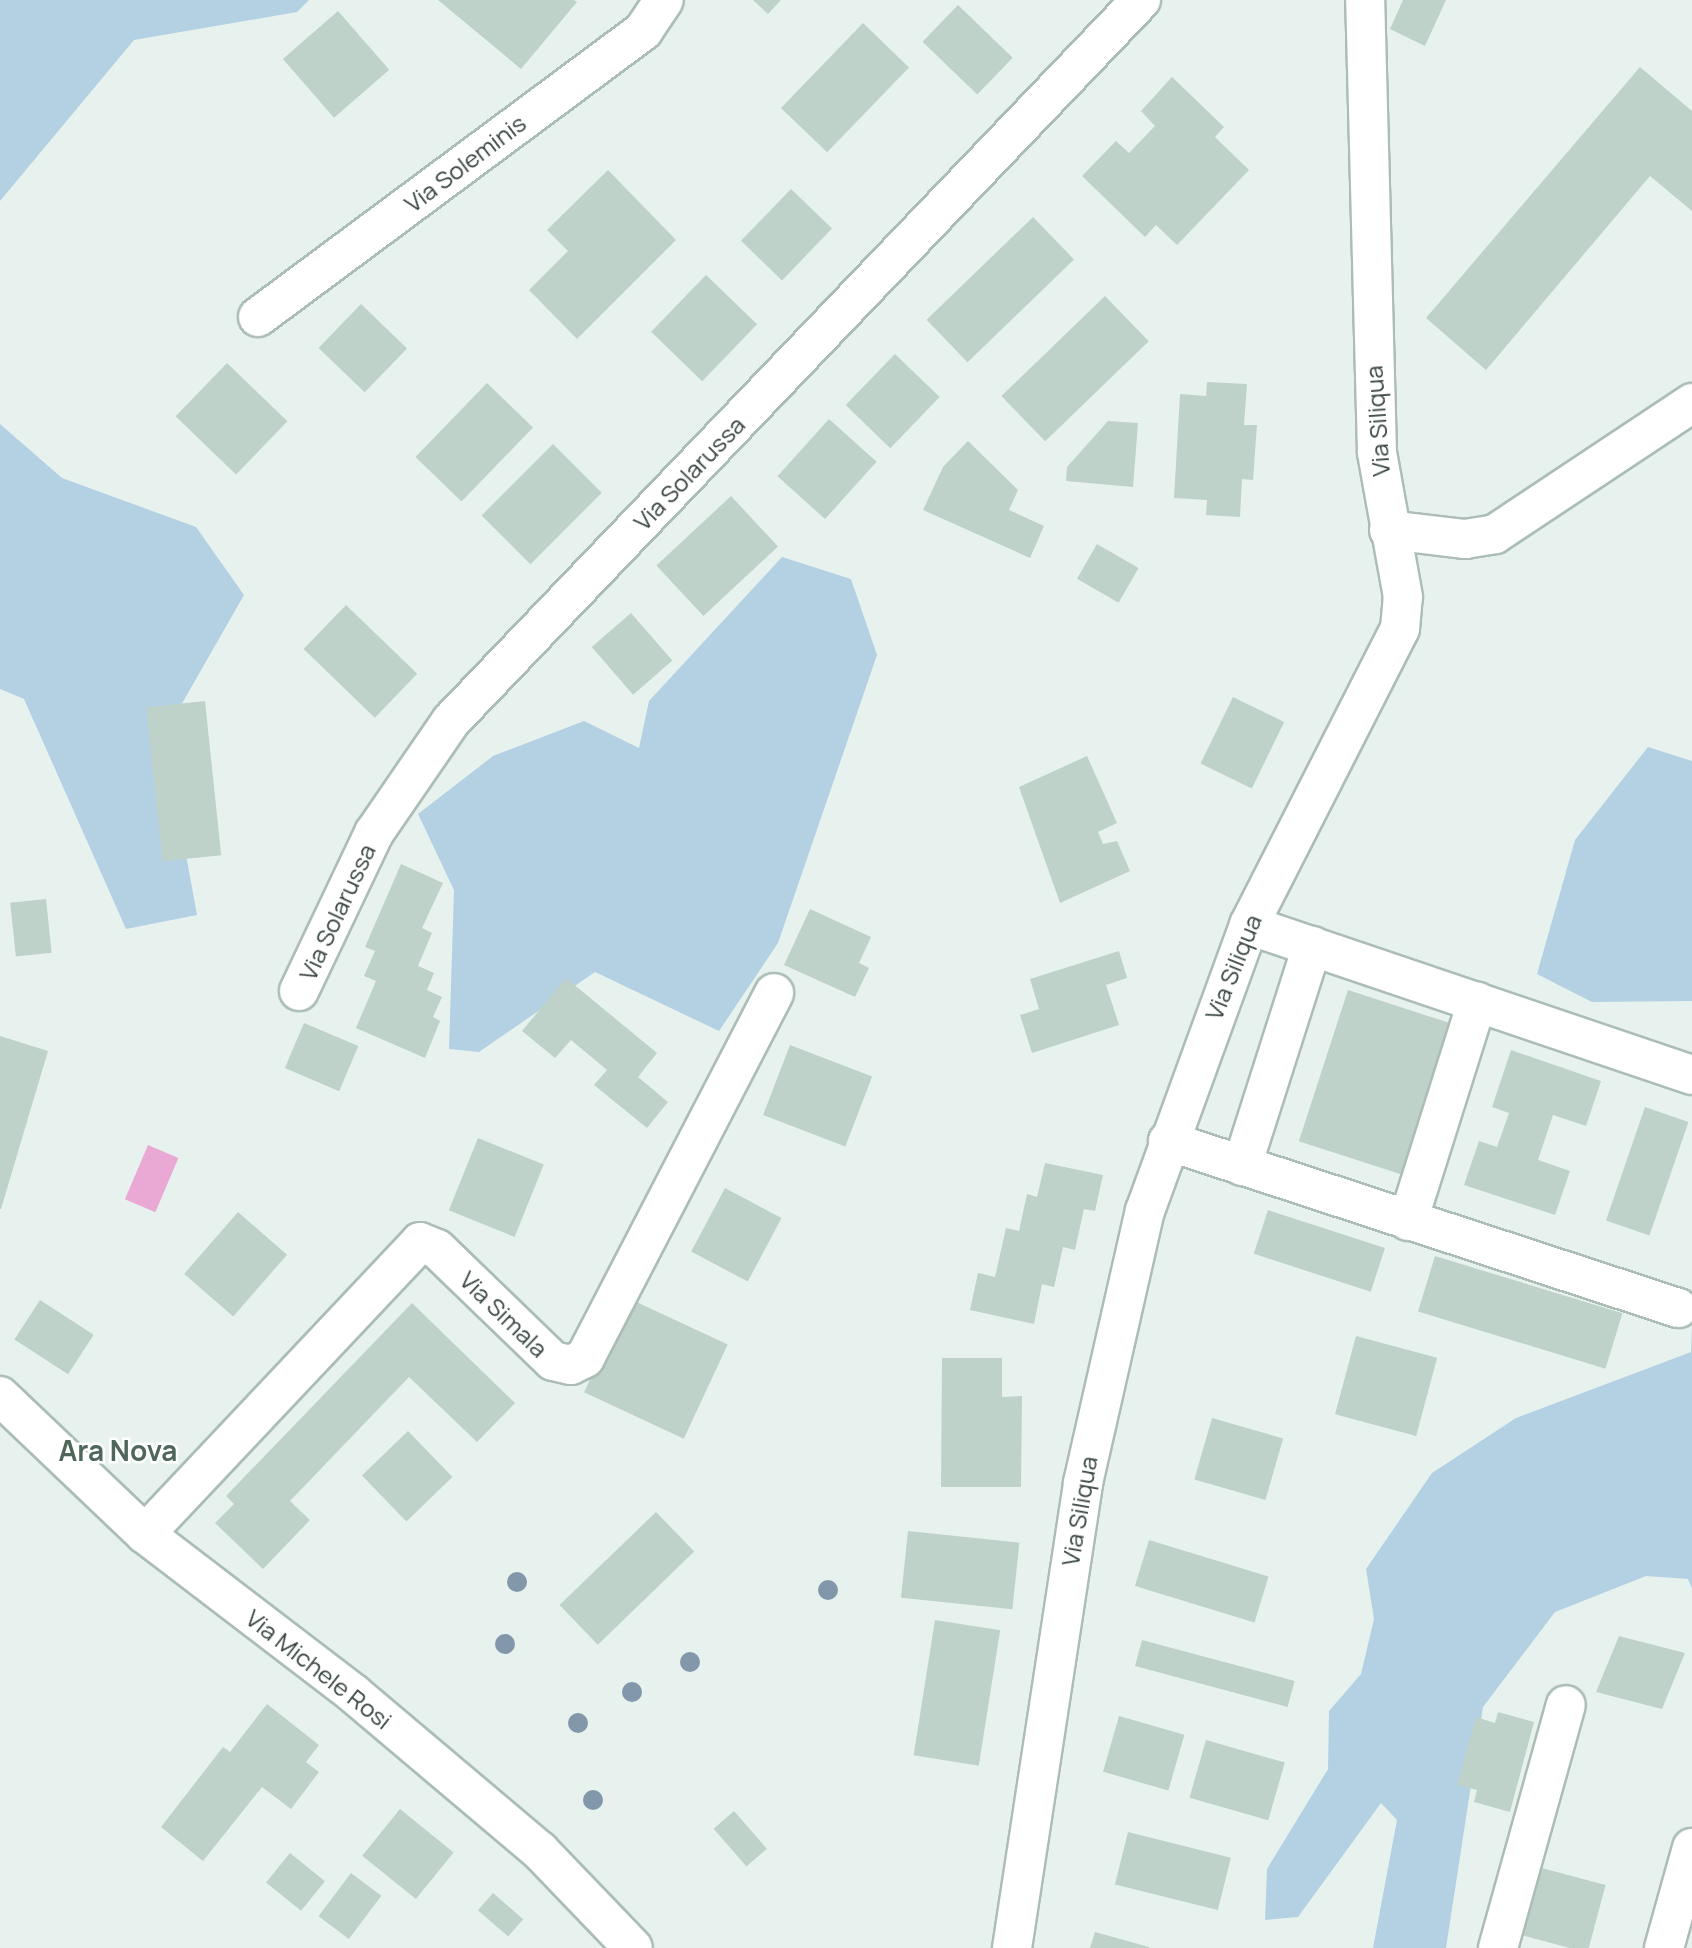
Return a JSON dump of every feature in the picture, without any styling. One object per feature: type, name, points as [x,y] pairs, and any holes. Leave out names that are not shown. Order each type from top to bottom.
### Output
[{"type":"street","name":"Via Soleminis","points":[[258,317],[643,31],[664,0]]},
{"type":"street","name":"Via Solarussa","points":[[299,991],[385,813],[452,722],[1141,0]]},
{"type":"street","name":"Via Siliqua","points":[[1012,1948],[1086,1470],[1125,1289],[1168,1141],[1250,925],[1318,782],[1396,644],[1403,597],[1377,452],[1365,0]]},
{"type":"street","points":[[1389,530],[1465,539],[1495,534],[1692,403]]},
{"type":"street","points":[[1250,925],[1692,1075]]},
{"type":"street","points":[[1242,1166],[1312,946]]},
{"type":"street","name":"Via Simala","points":[[145,1534],[421,1242],[437,1249],[553,1361],[571,1365],[585,1358],[774,993]]},
{"type":"street","points":[[1408,1221],[1477,1002]]},
{"type":"street","points":[[1168,1141],[1678,1308]]},
{"type":"street","name":"Via Michele Rosi","points":[[0,1396],[145,1534],[354,1694],[540,1851],[634,1948]]},
{"type":"street","points":[[1499,1948],[1566,1705]]},
{"type":"street","points":[[1664,1948],[1692,1848]]},
{"type":"shaded area","points":[[0,0],[309,0],[297,12],[134,40],[0,201]]},
{"type":"shaded area","points":[[0,424],[62,478],[196,527],[244,595],[164,735],[197,915],[126,929],[24,699],[0,689]]},
{"type":"shaded area","points":[[782,557],[851,579],[877,655],[778,943],[719,1031],[595,972],[479,1052],[449,1049],[454,890],[418,814],[493,756],[584,721],[639,748],[649,701]]},
{"type":"shaded area","points":[[1648,747],[1692,761],[1692,1001],[1592,1002],[1537,974],[1575,840]]},
{"type":"shaded area","points":[[148,1145],[178,1158],[155,1212],[125,1199]]},
{"type":"shaded area","points":[[1692,1327],[1692,1589],[1688,1579],[1646,1576],[1555,1612],[1483,1707],[1446,1948],[1373,1948],[1397,1820],[1381,1803],[1298,1917],[1265,1920],[1267,1869],[1328,1769],[1329,1711],[1361,1674],[1374,1619],[1366,1569],[1432,1473],[1516,1418],[1691,1352]]},
{"type":"building","points":[[438,0],[574,0],[577,2],[521,69]]},
{"type":"building","points":[[753,0],[781,0],[768,14]]},
{"type":"building","points":[[1403,0],[1446,0],[1425,46],[1390,29]]},
{"type":"building","points":[[958,5],[1013,58],[977,94],[923,42]]},
{"type":"building","points":[[338,11],[389,70],[334,118],[283,59]]},
{"type":"building","points":[[863,23],[909,67],[827,152],[781,108]]},
{"type":"building","points":[[1640,67],[1692,111],[1692,211],[1650,176],[1486,370],[1426,318]]},
{"type":"building","points":[[1172,77],[1224,127],[1215,137],[1249,170],[1177,245],[1156,225],[1145,237],[1082,176],[1116,141],[1129,153],[1155,126],[1141,111]]},
{"type":"building","points":[[608,170],[676,240],[577,339],[529,290],[568,251],[547,230]]},
{"type":"building","points":[[791,189],[832,229],[782,280],[741,241]]},
{"type":"building","points":[[1033,217],[1074,259],[968,362],[927,320]]},
{"type":"building","points":[[706,275],[757,324],[702,381],[651,332]]},
{"type":"building","points":[[1105,296],[1149,341],[1045,441],[1001,396]]},
{"type":"building","points":[[361,304],[407,348],[365,392],[319,348]]},
{"type":"building","points":[[895,354],[940,397],[890,448],[846,405]]},
{"type":"building","points":[[227,363],[287,421],[236,475],[176,416]]},
{"type":"building","points":[[1207,382],[1247,384],[1244,425],[1257,425],[1253,480],[1242,479],[1240,517],[1206,515],[1207,500],[1174,498],[1180,394],[1206,396]]},
{"type":"building","points":[[487,383],[533,427],[461,502],[415,457]]},
{"type":"building","points":[[829,419],[877,462],[825,519],[777,476]]},
{"type":"building","points":[[1108,421],[1138,423],[1133,487],[1066,481],[1067,467]]},
{"type":"building","points":[[968,441],[1018,490],[1009,510],[1044,526],[1030,558],[923,510],[943,467]]},
{"type":"building","points":[[553,444],[602,493],[530,564],[482,515]]},
{"type":"building","points":[[731,496],[778,546],[703,616],[656,566]]},
{"type":"building","points":[[1097,544],[1139,568],[1119,603],[1077,579]]},
{"type":"building","points":[[346,605],[417,674],[375,718],[304,649]]},
{"type":"building","points":[[631,613],[672,661],[633,695],[592,647]]},
{"type":"building","points":[[1233,697],[1284,722],[1252,788],[1201,764]]},
{"type":"building","points":[[205,701],[221,855],[163,861],[146,707]]},
{"type":"building","points":[[1087,756],[1117,823],[1098,832],[1103,844],[1117,841],[1130,871],[1060,903],[1019,787]]},
{"type":"building","points":[[401,864],[443,883],[422,928],[432,933],[418,966],[434,973],[427,990],[442,997],[433,1017],[440,1021],[425,1058],[356,1028],[376,981],[364,976],[375,951],[365,947]]},
{"type":"building","points":[[46,899],[52,953],[16,956],[10,903]]},
{"type":"building","points":[[810,909],[871,937],[859,963],[869,968],[855,997],[784,965]]},
{"type":"building","points":[[1119,951],[1127,978],[1106,985],[1119,1025],[1032,1053],[1020,1015],[1039,1009],[1030,979]]},
{"type":"building","points":[[566,978],[657,1053],[638,1077],[668,1102],[647,1128],[594,1085],[607,1070],[571,1040],[555,1058],[522,1031]]},
{"type":"building","points":[[1348,990],[1451,1023],[1402,1175],[1299,1141]]},
{"type":"building","points":[[304,1023],[358,1046],[339,1091],[285,1068]]},
{"type":"building","points":[[0,1036],[48,1051],[1,1209],[0,1209]]},
{"type":"building","points":[[790,1045],[872,1077],[845,1147],[763,1115]]},
{"type":"building","points":[[1511,1050],[1601,1081],[1586,1126],[1553,1115],[1538,1160],[1570,1171],[1555,1215],[1464,1185],[1479,1141],[1497,1147],[1509,1113],[1492,1107]]},
{"type":"building","points":[[1645,1107],[1688,1122],[1649,1235],[1606,1220]]},
{"type":"building","points":[[478,1138],[544,1165],[515,1237],[449,1210]]},
{"type":"building","points":[[1045,1163],[1103,1175],[1095,1211],[1084,1209],[1075,1250],[1063,1247],[1054,1287],[1042,1284],[1034,1324],[970,1310],[978,1273],[995,1277],[1006,1228],[1019,1231],[1027,1194],[1037,1197]]},
{"type":"building","points":[[725,1188],[782,1218],[748,1282],[691,1252]]},
{"type":"building","points":[[1268,1210],[1385,1248],[1371,1292],[1254,1254]]},
{"type":"building","points":[[238,1212],[287,1255],[233,1317],[184,1274]]},
{"type":"building","points":[[1435,1256],[1622,1313],[1605,1369],[1418,1311]]},
{"type":"building","points":[[628,1298],[728,1344],[684,1439],[584,1392]]},
{"type":"building","points":[[40,1300],[94,1335],[68,1374],[14,1339]]},
{"type":"building","points":[[412,1303],[515,1403],[477,1442],[409,1377],[290,1501],[310,1520],[263,1569],[215,1523],[234,1504],[226,1496]]},
{"type":"building","points":[[1356,1336],[1437,1358],[1416,1436],[1335,1414]]},
{"type":"building","points":[[942,1358],[1002,1358],[1002,1397],[1022,1396],[1021,1487],[941,1487]]},
{"type":"building","points":[[1212,1418],[1283,1438],[1265,1500],[1194,1480]]},
{"type":"building","points":[[408,1431],[452,1477],[406,1521],[362,1475]]},
{"type":"building","points":[[656,1512],[694,1552],[598,1645],[560,1605]]},
{"type":"building","points":[[908,1531],[1019,1543],[1012,1609],[901,1598]]},
{"type":"building","points":[[1149,1540],[1269,1577],[1255,1622],[1135,1586]]},
{"type":"building","points":[[935,1620],[1000,1630],[979,1766],[914,1755]]},
{"type":"building","points":[[1619,1636],[1685,1653],[1662,1709],[1596,1692]]},
{"type":"building","points":[[1142,1640],[1295,1681],[1288,1707],[1135,1666]]},
{"type":"building","points":[[267,1704],[319,1745],[306,1762],[319,1772],[291,1809],[262,1787],[203,1861],[161,1827],[223,1747],[230,1752]]},
{"type":"building","points":[[1498,1712],[1534,1722],[1510,1812],[1474,1802],[1477,1790],[1457,1785],[1476,1717],[1495,1723]]},
{"type":"building","points":[[1119,1716],[1184,1735],[1168,1790],[1103,1772]]},
{"type":"building","points":[[1206,1740],[1285,1763],[1268,1820],[1189,1798]]},
{"type":"building","points":[[400,1809],[454,1852],[416,1899],[362,1856]]},
{"type":"building","points":[[734,1811],[767,1849],[746,1866],[714,1829]]},
{"type":"building","points":[[1128,1832],[1231,1858],[1218,1910],[1115,1884]]},
{"type":"building","points":[[290,1853],[325,1881],[301,1911],[266,1883]]},
{"type":"building","points":[[1538,1867],[1606,1885],[1589,1948],[1570,1948],[1520,1935]]},
{"type":"building","points":[[351,1873],[381,1896],[349,1939],[319,1916]]},
{"type":"building","points":[[493,1893],[523,1919],[508,1937],[478,1910]]},
{"type":"building","points":[[1095,1932],[1149,1947],[1149,1948],[1090,1948]]},
{"type":"district","name":"Ara Nova","points":[[118,1450]]}]
